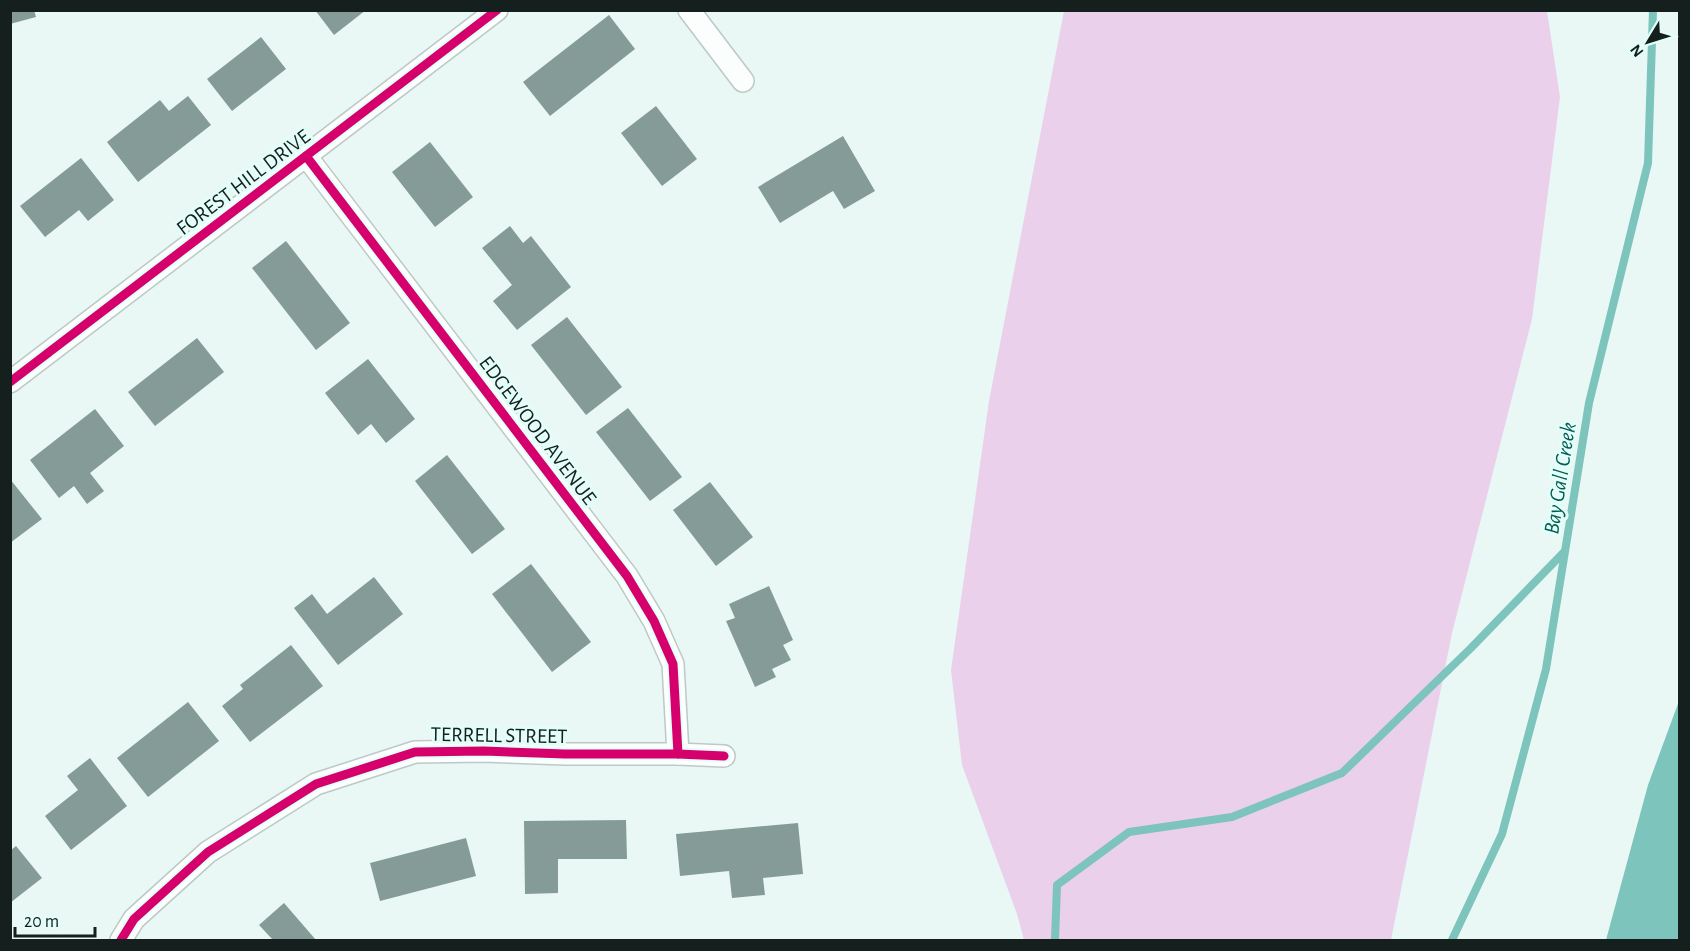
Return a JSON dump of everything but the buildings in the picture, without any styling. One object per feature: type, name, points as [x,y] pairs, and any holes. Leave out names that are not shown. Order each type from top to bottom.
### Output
[{"type":"street","name":"FOREST HILL DRIVE","points":[[10,382],[497,10]]},
{"type":"street","points":[[689,10],[743,81]]},
{"type":"street","name":"EDGEWOOD AVENUE","points":[[306,156],[627,576],[654,621],[672,664],[678,754]]},
{"type":"street","name":"TERRELL STREET","points":[[121,940],[134,919],[208,852],[316,784],[415,752],[484,751],[724,756]]},
{"type":"shaded area","points":[[1064,11],[1547,11],[1560,97],[1532,319],[1452,633],[1391,940],[1024,940],[1017,914],[962,765],[951,670],[989,401]]},
{"type":"water","points":[[1679,701],[1679,940],[1606,940],[1648,785]]},
{"type":"waterway","name":"Bay Gall Creek","points":[[1452,940],[1502,834],[1546,669],[1589,403],[1648,163],[1653,10]]},
{"type":"waterway","points":[[1055,940],[1057,885],[1129,832],[1232,817],[1342,773],[1471,648],[1564,552]]},
{"type":"cycle path","points":[[10,382],[497,10]]},
{"type":"cycle path","points":[[306,156],[627,576],[654,621],[673,664],[678,754]]},
{"type":"cycle path","points":[[121,940],[134,919],[208,852],[316,784],[415,752],[484,751],[724,756]]}]
